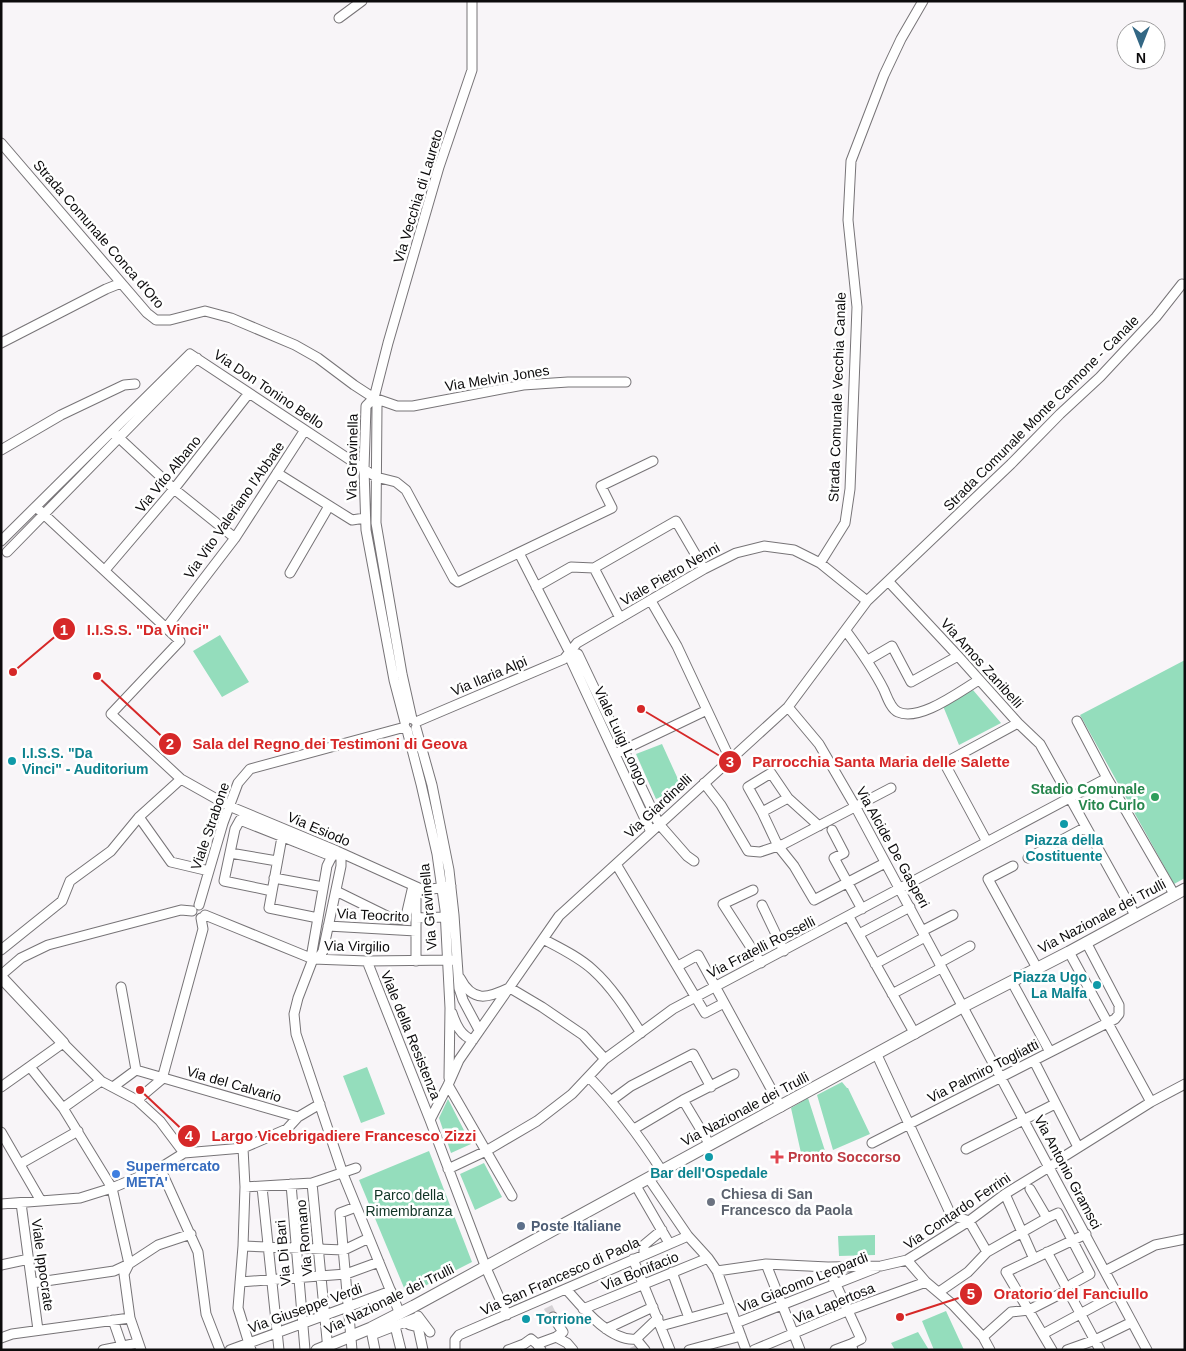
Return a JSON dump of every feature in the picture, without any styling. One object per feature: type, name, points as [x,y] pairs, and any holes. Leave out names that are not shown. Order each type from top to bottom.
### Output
[{"type":"street","points":[[339,18],[362,1]]},
{"type":"street","name":"Via Vecchia di Laureto","points":[[374,398],[439,167],[472,70],[472,1]]},
{"type":"street","name":"Strada Comunale Vecchia Canale","points":[[820,563],[845,523],[850,489],[857,307],[848,220],[851,161],[884,75],[901,39],[923,1]]},
{"type":"street","name":"Strada Comunale Conca d'Oro","points":[[1,142],[147,312],[156,320],[170,320],[205,311],[231,318],[310,353],[374,398]]},
{"type":"street","points":[[1,343],[106,288],[122,283]]},
{"type":"street","name":"Strada Comunale Monte Cannone - Canale","points":[[936,536],[1100,377],[1181,288]]},
{"type":"street","name":"Via Don Tonino Bello","points":[[115,435],[197,358],[376,477],[396,482],[406,490],[454,580],[458,582],[519,553]]},
{"type":"street","name":"Via Melvin Jones","points":[[374,398],[397,406],[413,406],[524,385],[568,382],[626,382]]},
{"type":"street","points":[[1,450],[61,415],[124,384],[136,384]]},
{"type":"street","name":"Via Vito Albano","points":[[105,570],[174,490],[249,393]]},
{"type":"street","name":"Via Gravinella","points":[[410,725],[394,680],[365,518],[366,406],[374,398],[377,406],[376,524],[410,725],[428,814],[446,886],[457,960],[459,988],[463,1000],[479,1030]]},
{"type":"street","name":"Via Vito Valeriano l'Abbate","points":[[166,628],[235,538],[305,430]]},
{"type":"street","points":[[115,435],[174,490],[235,538]]},
{"type":"street","points":[[3,549],[36,507],[115,435]]},
{"type":"street","points":[[3,549],[44,515],[115,435]]},
{"type":"street","points":[[519,553],[612,508],[601,486],[653,461]]},
{"type":"street","points":[[277,473],[352,520],[365,518]]},
{"type":"street","points":[[290,573],[329,506]]},
{"type":"street","points":[[36,507],[166,628]]},
{"type":"street","points":[[536,587],[571,567],[594,568],[676,521],[704,568]]},
{"type":"street","name":"Via Giardinelli","points":[[430,1120],[459,1060],[558,916],[788,707],[867,601],[936,536]]},
{"type":"street","name":"Viale Pietro Nenni","points":[[569,651],[577,643],[704,568],[736,553],[764,546],[794,550],[820,563],[867,601]]},
{"type":"street","name":"Viale Luigi Longo","points":[[519,553],[569,651],[571,660],[651,832]]},
{"type":"street","points":[[594,568],[620,618]]},
{"type":"street","name":"Via Amos Zanibelli","points":[[889,582],[1018,723],[1040,744],[1070,798]]},
{"type":"street","points":[[651,601],[677,646],[730,759]]},
{"type":"street","name":"Via Esiodo","points":[[166,628],[180,641],[111,714],[181,779],[229,806],[337,851],[414,886],[426,890],[446,886]]},
{"type":"street","points":[[846,631],[868,660],[896,711],[908,714],[919,713],[937,705],[979,680]]},
{"type":"street","points":[[868,660],[892,646],[911,682],[958,656]]},
{"type":"street","name":"Viale Luigi Longo","points":[[569,651],[578,654],[659,824],[687,856],[694,861]]},
{"type":"street","name":"Via Ilaria Alpi","points":[[410,725],[564,659],[569,651]]},
{"type":"street","name":"Via Alcide De Gasperi","points":[[788,707],[819,744],[855,806],[962,1007]]},
{"type":"street","points":[[614,754],[707,710]]},
{"type":"street","points":[[1076,721],[1107,778],[1180,891]]},
{"type":"street","points":[[987,842],[947,768],[950,760],[1018,723]]},
{"type":"street","name":"Viale Strabone","points":[[200,905],[229,806],[238,783],[250,769],[410,725]]},
{"type":"street","points":[[819,826],[788,798],[772,773],[748,787],[778,846],[794,866],[814,900],[885,863]]},
{"type":"street","name":"Via Fratelli Rosselli","points":[[448,1169],[486,1151],[537,1121],[572,1094],[605,1059],[673,1009],[1107,778]]},
{"type":"street","points":[[1,950],[62,901],[70,881],[111,851],[138,817],[181,779]]},
{"type":"street","points":[[704,783],[721,805],[748,851],[760,852],[778,846],[819,826],[891,788]]},
{"type":"street","points":[[762,812],[788,798]]},
{"type":"street","points":[[1070,798],[1135,915]]},
{"type":"street","points":[[138,817],[170,862],[209,871]]},
{"type":"street","name":"Via Esiodo","points":[[230,853],[235,829],[240,820],[326,854]]},
{"type":"street","points":[[1028,858],[1086,826]]},
{"type":"street","points":[[832,830],[844,853],[834,858],[862,909]]},
{"type":"street","name":"Via Teocrito","points":[[282,836],[269,908],[318,918]]},
{"type":"street","points":[[337,851],[327,866],[312,952],[313,959],[294,1014],[296,1034],[342,1174],[403,1318],[410,1325],[418,1327],[423,1350]]},
{"type":"street","points":[[313,959],[320,956],[323,951],[341,866],[337,851]]},
{"type":"street","points":[[272,890],[224,880],[230,853],[277,861]]},
{"type":"street","points":[[616,864],[705,1013],[724,1003]]},
{"type":"street","points":[[1013,866],[988,879],[1037,968]]},
{"type":"street","points":[[274,878],[324,887]]},
{"type":"street","points":[[336,891],[393,919],[401,919],[406,916],[414,886]]},
{"type":"street","points":[[414,886],[416,961]]},
{"type":"street","name":"Via Gravinella","points":[[446,886],[445,917],[450,1008],[448,1085]]},
{"type":"street","points":[[753,890],[723,904],[762,963]]},
{"type":"street","name":"Via Nazionale dei Trulli","points":[[324,1349],[351,1336],[416,1312],[486,1268],[662,1171],[962,1007],[1069,952],[1180,891]]},
{"type":"street","points":[[137,1100],[162,1079],[203,929],[205,910],[203,906],[200,905],[193,908],[192,911]]},
{"type":"street","points":[[762,905],[784,951]]},
{"type":"street","points":[[859,934],[910,907]]},
{"type":"street","points":[[184,1153],[160,1121],[137,1100],[101,1081],[1,976],[20,958],[48,945],[180,910],[192,911]]},
{"type":"street","points":[[192,911],[196,918],[203,916]]},
{"type":"street","points":[[875,964],[953,915]]},
{"type":"street","name":"Via Virgilio","points":[[203,916],[313,959],[367,961],[457,960]]},
{"type":"street","points":[[416,918],[445,917]]},
{"type":"street","points":[[849,917],[915,1034]]},
{"type":"street","points":[[400,930],[401,919]]},
{"type":"street","name":"Via Teocrito","points":[[328,926],[416,931]]},
{"type":"street","points":[[543,939],[574,956],[594,970],[641,1032]]},
{"type":"street","points":[[1086,942],[1119,1005],[1118,1014],[1115,1019],[1107,1023]]},
{"type":"street","points":[[892,994],[970,946]]},
{"type":"street","points":[[1069,952],[1151,1102]]},
{"type":"street","points":[[678,966],[698,955],[781,1107]]},
{"type":"street","name":"Viale della Resistenza","points":[[367,961],[486,1268],[507,1315]]},
{"type":"street","points":[[458,974],[465,988],[480,996],[491,996],[510,988],[583,1035],[605,1059]]},
{"type":"street","points":[[1012,982],[1050,1052]]},
{"type":"street","points":[[113,1087],[136,1070],[121,987]]},
{"type":"street","name":"Via Antonio Gramsci","points":[[962,1007],[1086,1234],[1144,1349]]},
{"type":"street","points":[[450,1008],[463,1035],[473,1040]]},
{"type":"street","name":"Via Palmiro Togliatti","points":[[872,1143],[1107,1023]]},
{"type":"street","points":[[1,1087],[63,1043]]},
{"type":"street","points":[[612,1100],[631,1086],[693,1054],[711,1087]]},
{"type":"street","points":[[877,1055],[951,1215],[969,1221],[987,1252]]},
{"type":"street","points":[[1034,1061],[1078,1147]]},
{"type":"street","points":[[30,1067],[63,1108],[112,1188],[130,1264],[124,1274],[130,1318],[140,1346],[122,1346],[105,1350]]},
{"type":"street","name":"Via del Calvario","points":[[136,1070],[162,1079],[298,1116]]},
{"type":"street","points":[[634,1129],[683,1100],[734,1074]]},
{"type":"street","points":[[589,1077],[612,1100],[662,1171]]},
{"type":"street","points":[[63,1108],[101,1081]]},
{"type":"street","name":"Via Contardo Ferrini","points":[[717,1271],[766,1264],[828,1267],[881,1266],[907,1260],[969,1221],[1005,1194],[1050,1167],[1060,1158],[1151,1102],[1185,1084]]},
{"type":"street","points":[[448,1085],[512,1196]]},
{"type":"street","points":[[683,1100],[710,1145]]},
{"type":"street","points":[[2,1202],[21,1203],[80,1198],[112,1188],[160,1168],[184,1153],[243,1148],[287,1128],[298,1116],[320,1104]]},
{"type":"street","points":[[966,1149],[1052,1106]]},
{"type":"street","points":[[20,1164],[78,1131]]},
{"type":"street","points":[[1,1132],[41,1201]]},
{"type":"street","points":[[243,1148],[245,1187],[238,1308],[250,1347]]},
{"type":"street","points":[[160,1168],[198,1252],[206,1314],[220,1350]]},
{"type":"street","points":[[245,1187],[312,1183],[356,1168]]},
{"type":"street","points":[[649,1179],[688,1236],[717,1271],[746,1350]]},
{"type":"street","name":"Via Romano","points":[[312,1183],[324,1315],[324,1349]]},
{"type":"street","name":"Via Di Bari","points":[[291,1184],[305,1350]]},
{"type":"street","points":[[636,1186],[669,1243]]},
{"type":"street","points":[[262,1187],[279,1350]]},
{"type":"street","points":[[939,1292],[968,1272],[987,1252],[1047,1218],[1030,1189]]},
{"type":"street","points":[[1005,1194],[1034,1259]]},
{"type":"street","name":"Viale Ippocrate","points":[[21,1203],[38,1330]]},
{"type":"street","points":[[352,1350],[340,1213],[356,1207]]},
{"type":"street","name":"Via Antonio Gramsci","points":[[1047,1218],[1058,1212],[1090,1274],[1070,1287]]},
{"type":"street","points":[[644,1254],[644,1245],[662,1230]]},
{"type":"street","points":[[32,1283],[114,1271],[130,1264],[158,1245],[191,1234]]},
{"type":"street","points":[[1052,1350],[1006,1272],[1086,1234]]},
{"type":"street","name":"Via San Francesco di Paola","points":[[455,1350],[455,1340],[460,1335],[688,1236]]},
{"type":"street","points":[[243,1246],[344,1250],[369,1238]]},
{"type":"street","points":[[1105,1271],[1155,1245],[1185,1239]]},
{"type":"street","points":[[1047,1252],[1070,1287],[1100,1350]]},
{"type":"street","name":"Via Bonifacio","points":[[583,1309],[708,1258]]},
{"type":"street","points":[[1,1265],[29,1259]]},
{"type":"street","points":[[633,1259],[670,1350]]},
{"type":"street","points":[[907,1260],[926,1282],[939,1292],[983,1337],[990,1350]]},
{"type":"street","points":[[240,1282],[346,1274],[378,1262]]},
{"type":"street","points":[[766,1264],[800,1350]]},
{"type":"street","name":"Via Giacomo Leopardi","points":[[736,1324],[881,1266]]},
{"type":"street","points":[[828,1267],[861,1339],[852,1347],[835,1350]]},
{"type":"street","points":[[672,1272],[690,1318]]},
{"type":"street","name":"Via Lapertosa","points":[[754,1350],[849,1310],[926,1282]]},
{"type":"street","points":[[983,1337],[1011,1312],[1029,1310],[1070,1287]]},
{"type":"street","points":[[566,1289],[583,1309],[606,1330],[634,1342],[645,1350]]},
{"type":"street","name":"Via Giuseppe Verdi","points":[[230,1350],[250,1347],[277,1332],[391,1291]]},
{"type":"street","points":[[1042,1334],[1117,1294]]},
{"type":"street","points":[[544,1298],[548,1307]]},
{"type":"street","points":[[606,1330],[653,1307]]},
{"type":"street","points":[[634,1342],[659,1322],[690,1318],[730,1307]]},
{"type":"street","points":[[416,1312],[430,1332]]},
{"type":"street","points":[[508,1350],[524,1344],[536,1344],[556,1337],[563,1332],[553,1317]]},
{"type":"street","points":[[1,1338],[12,1334],[130,1318]]},
{"type":"street","points":[[375,1350],[372,1335],[395,1326],[403,1318]]},
{"type":"street","points":[[113,1320],[122,1346]]},
{"type":"street","points":[[1067,1350],[1095,1340],[1132,1322]]},
{"type":"street","points":[[395,1326],[401,1350]]},
{"type":"street","points":[[689,1350],[741,1336]]},
{"type":"street","points":[[556,1337],[573,1350]]},
{"type":"green space","points":[[220,635],[249,682],[222,697],[193,651]]},
{"type":"green space","name":"Stadio Comunale Vito Curlo","points":[[1185,660],[1185,878],[1174,884],[1080,715]]},
{"type":"green space","points":[[973,690],[1001,723],[959,745],[943,706]]},
{"type":"green space","points":[[662,744],[682,788],[656,799],[636,754]]},
{"type":"green space","points":[[367,1067],[385,1114],[361,1123],[343,1076]]},
{"type":"green space","points":[[842,1082],[848,1088],[870,1134],[833,1150],[817,1095]]},
{"type":"green space","points":[[808,1098],[826,1154],[803,1162],[791,1108]]},
{"type":"green space","points":[[448,1099],[471,1144],[451,1153],[439,1118]]},
{"type":"green space","name":"Parco della Rimembranza","points":[[429,1151],[472,1262],[407,1295],[359,1180]]},
{"type":"green space","points":[[484,1163],[502,1197],[475,1210],[460,1174]]},
{"type":"green space","points":[[875,1235],[875,1255],[839,1256],[838,1236]]},
{"type":"green space","points":[[946,1311],[964,1350],[934,1350],[922,1321]]},
{"type":"green space","points":[[918,1332],[929,1350],[895,1350],[891,1343]]},
{"type":"tunnel","points":[[548,1307],[553,1317]]},
{"type":"tunnel","points":[[634,1346],[636,1350]]},
{"type":"place","name":"I.I.S.S. \"Da Vinci\"","points":[[13,672]]},
{"type":"place","name":"Sala del Regno dei Testimoni di Geova","points":[[97,676]]},
{"type":"place","name":"Parrocchia Santa Maria delle Salette","points":[[641,709]]},
{"type":"place","name":"I.I.S.S. \"Da Vinci\" - Auditorium","points":[[12,761]]},
{"type":"place","name":"Stadio Comunale Vito Curlo","points":[[1155,797]]},
{"type":"place","name":"Piazza della Costituente","points":[[1064,824]]},
{"type":"place","name":"Piazza Ugo La Malfa","points":[[1097,985]]},
{"type":"place","name":"Largo Vicebrigadiere Francesco Zizzi","points":[[140,1090]]},
{"type":"place","name":"Bar dell'Ospedale","points":[[709,1157]]},
{"type":"place","name":"Pronto Soccorso","points":[[777,1157]]},
{"type":"place","name":"Supermercato META'","points":[[116,1174]]},
{"type":"place","name":"Chiesa di San Francesco da Paola","points":[[711,1202]]},
{"type":"place","name":"Poste Italiane","points":[[521,1226]]},
{"type":"place","name":"Oratorio del Fanciullo","points":[[900,1317]]},
{"type":"place","name":"Torrione","points":[[526,1319]]}]
